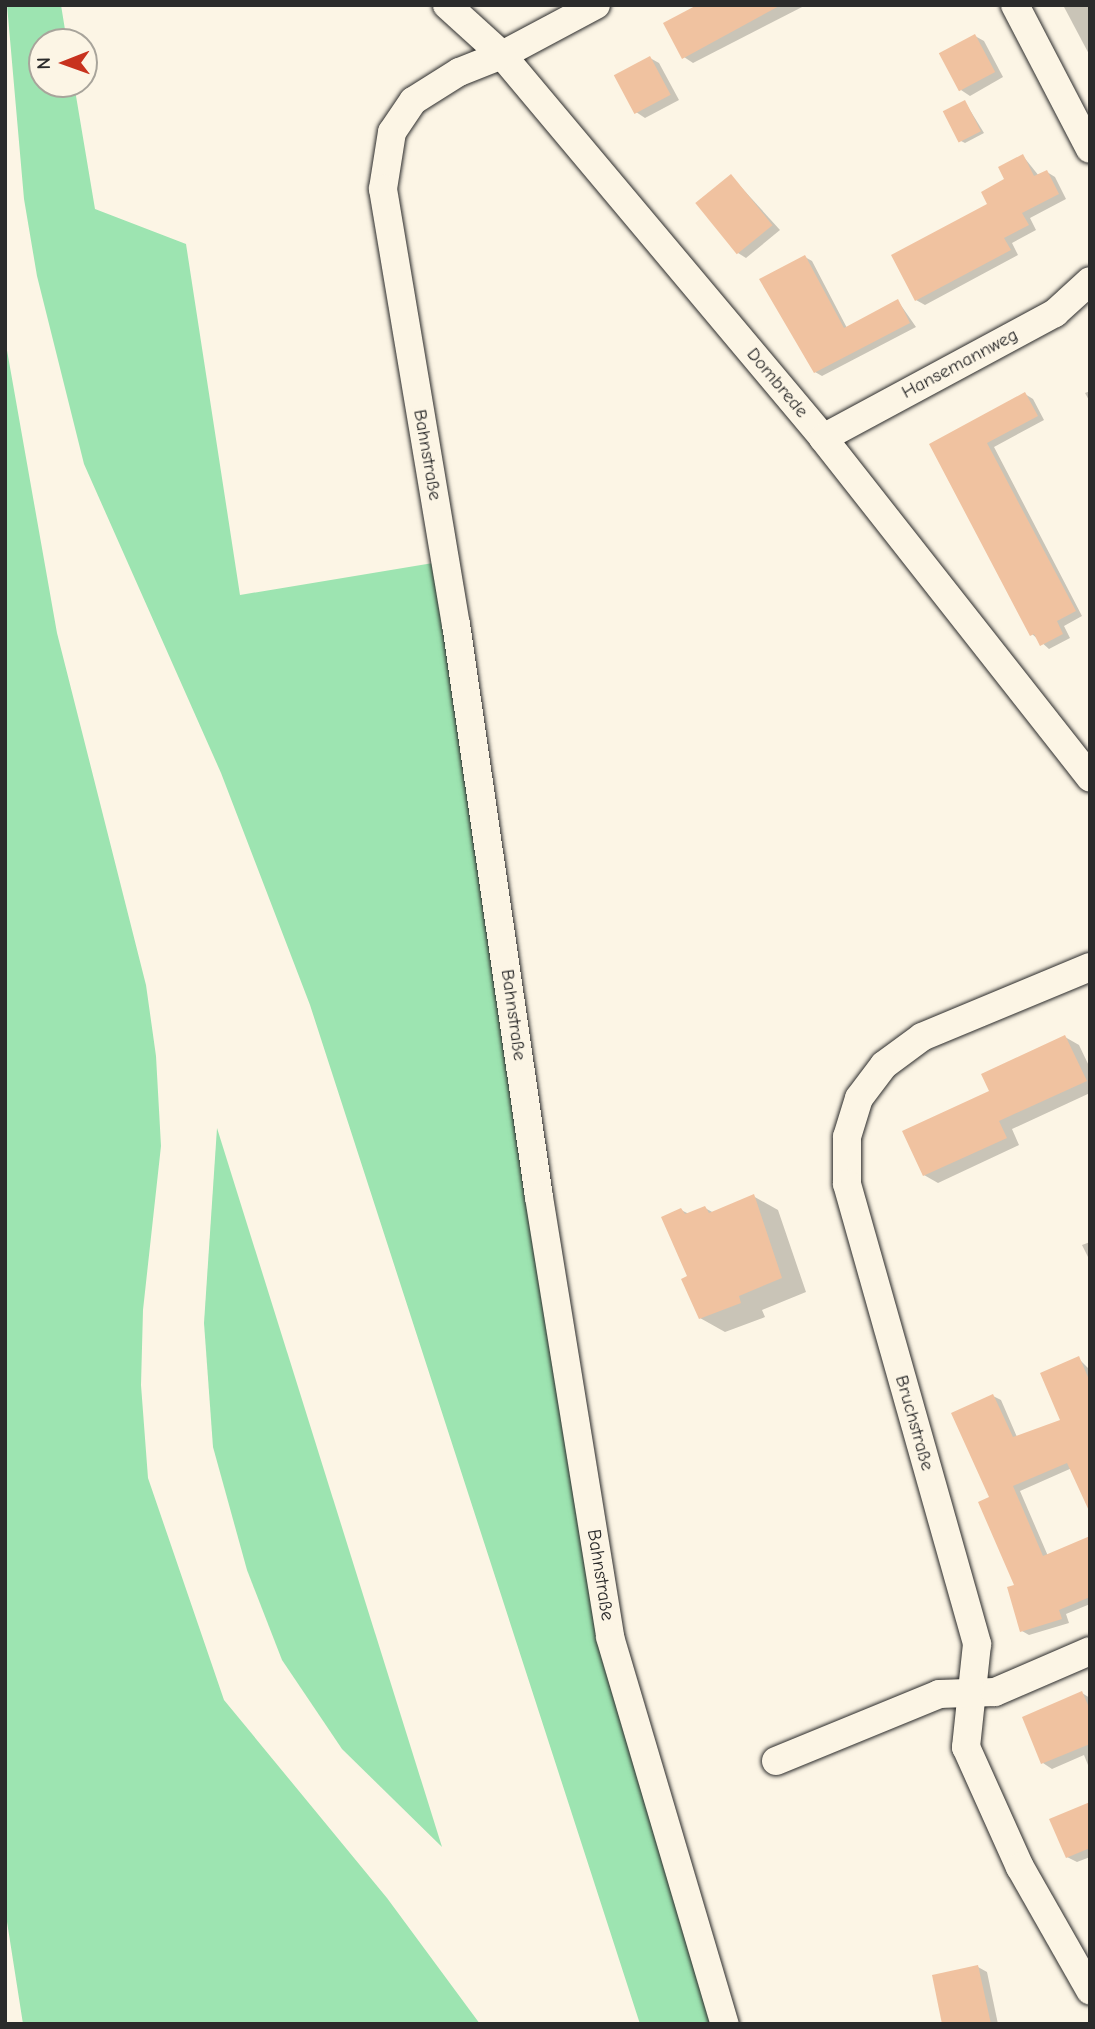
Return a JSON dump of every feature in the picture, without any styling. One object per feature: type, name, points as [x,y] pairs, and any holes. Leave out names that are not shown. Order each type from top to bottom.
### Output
[{"type":"street","name":"Dombrede","points":[[447,5],[502,55],[823,438],[1090,777]]},
{"type":"street","name":"Bahnstraße","points":[[596,5],[502,55],[459,72],[413,101],[391,132],[383,189],[456,624],[539,1197],[610,1637],[725,2024]]},
{"type":"street","points":[[1015,5],[1090,149]]},
{"type":"street","name":"Hansemannweg","points":[[823,438],[1055,313],[1090,281]]},
{"type":"street","name":"Bruchstraße","points":[[1090,967],[922,1037],[884,1065],[859,1098],[846,1136],[847,1184],[977,1644],[966,1747],[1020,1867],[1090,1990]]},
{"type":"street","points":[[776,1761],[939,1694],[995,1692],[1090,1651]]},
{"type":"green space","points":[[7,5],[61,5],[65,28],[28,28],[28,98],[76,98],[95,209],[186,244],[240,595],[433,563],[610,1637],[723,2024],[640,2024],[310,1005],[221,773],[84,464],[37,276],[24,199]]},
{"type":"green space","points":[[5,339],[57,633],[146,985],[156,1056],[161,1146],[143,1310],[141,1385],[148,1478],[224,1700],[387,1898],[480,2024],[23,2024],[5,1909]]},
{"type":"green space","points":[[217,1128],[442,1847],[342,1749],[282,1660],[247,1570],[213,1447],[204,1323]]},
{"type":"building","points":[[697,5],[781,5],[682,59],[663,23]]},
{"type":"building","points":[[975,34],[995,72],[959,91],[939,53]]},
{"type":"building","points":[[650,56],[671,95],[634,114],[614,75]]},
{"type":"building","points":[[965,100],[981,131],[959,143],[943,111]]},
{"type":"building","points":[[1023,154],[1034,176],[1047,170],[1059,194],[1022,213],[1029,225],[1004,238],[1011,250],[915,301],[891,255],[987,204],[981,192],[1004,179],[998,167]]},
{"type":"building","points":[[731,174],[773,225],[737,254],[695,203]]},
{"type":"building","points":[[805,255],[844,328],[898,299],[910,323],[814,373],[759,279]]},
{"type":"building","points":[[1025,392],[1038,416],[987,443],[1076,611],[1057,621],[1063,634],[1040,646],[1034,634],[1030,636],[929,444]]},
{"type":"building","points":[[1065,1035],[1087,1081],[999,1121],[1007,1138],[923,1176],[902,1131],[989,1091],[981,1074]]},
{"type":"building","points":[[754,1194],[782,1278],[739,1296],[741,1303],[699,1319],[681,1279],[687,1276],[661,1217],[681,1208],[685,1214],[705,1206],[709,1213]]},
{"type":"building","points":[[1079,1356],[1090,1382],[1090,1513],[1067,1463],[1013,1486],[1043,1556],[1090,1536],[1090,1597],[1059,1610],[1062,1619],[1020,1632],[1007,1587],[1014,1585],[978,1502],[989,1497],[951,1413],[993,1394],[1013,1437],[1060,1420],[1040,1373]]},
{"type":"building","points":[[1082,1691],[1090,1710],[1090,1744],[1041,1764],[1022,1717]]},
{"type":"building","points":[[1090,1802],[1090,1848],[1066,1858],[1049,1819]]},
{"type":"building","points":[[978,1965],[991,2024],[942,2024],[932,1975]]}]
